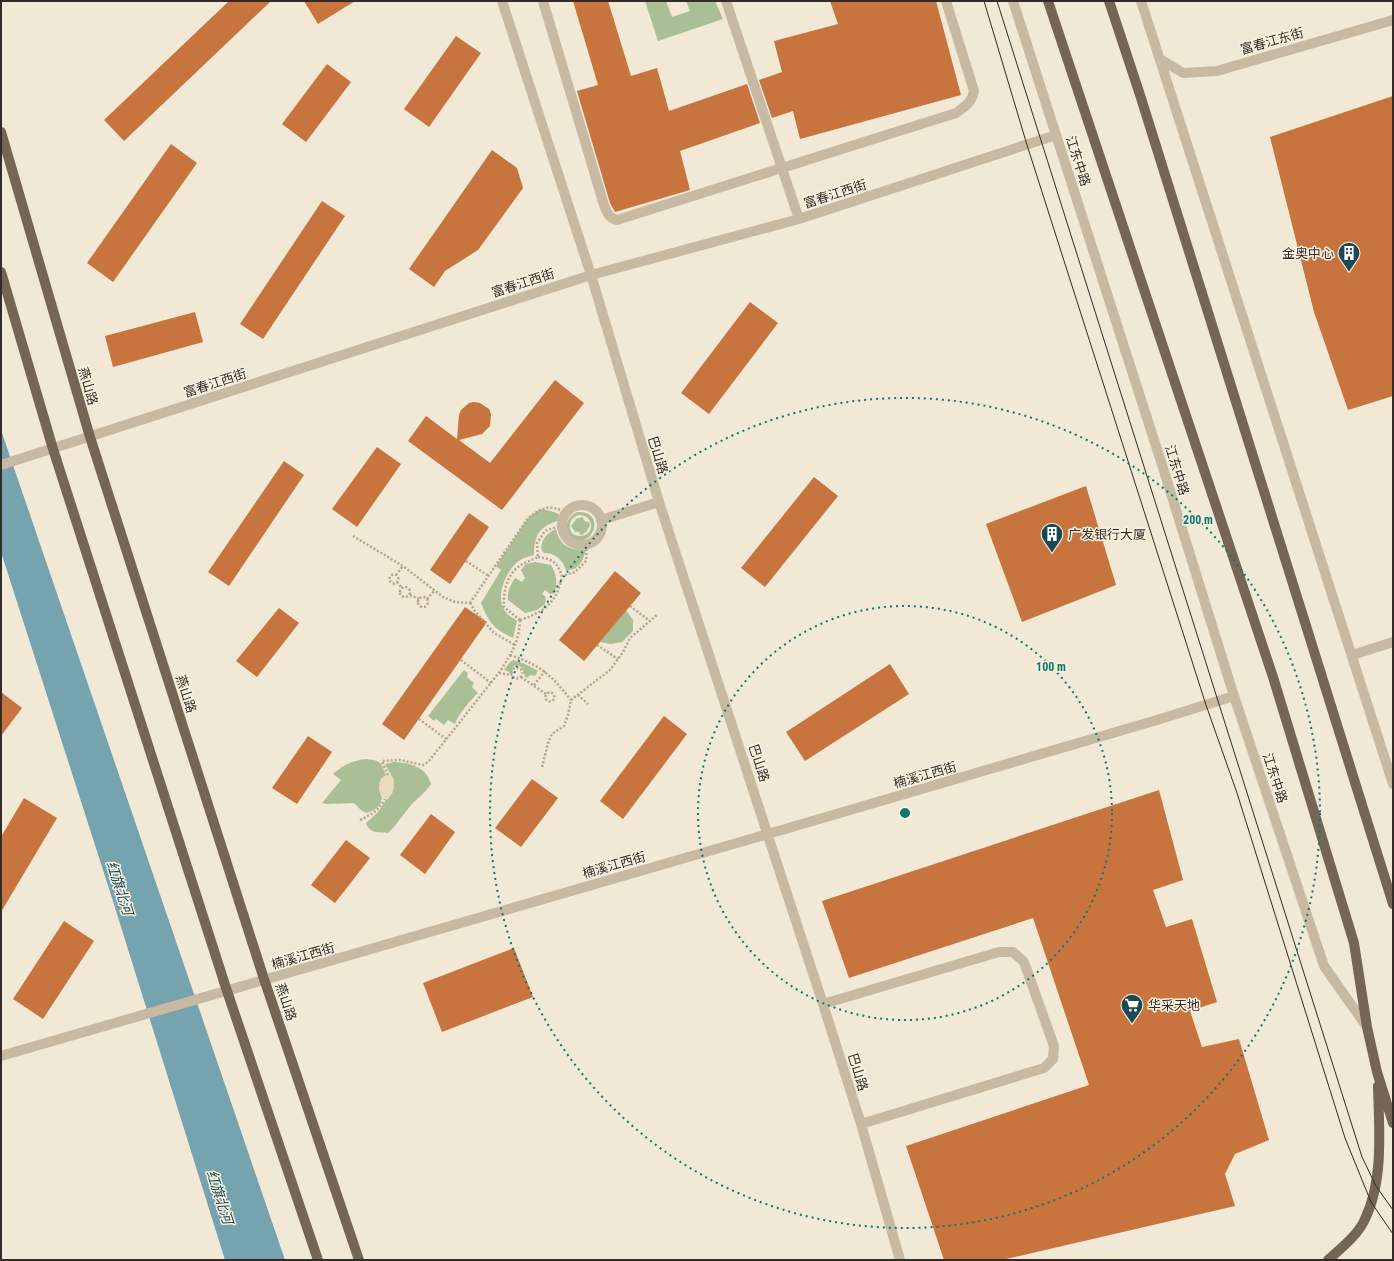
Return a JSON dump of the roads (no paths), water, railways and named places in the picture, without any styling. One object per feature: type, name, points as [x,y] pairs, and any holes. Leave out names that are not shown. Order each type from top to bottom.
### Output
[{"type":"main road","name":"江东中路","points":[[1048,1],[1273,677],[1354,943],[1367,1027],[1377,1072],[1393,1123]]},
{"type":"main road","points":[[1109,1],[1144,105],[1393,904]]},
{"type":"main road","name":"燕山路","points":[[1,132],[90,437],[264,980],[359,1260]]},
{"type":"main road","points":[[1,272],[53,449],[227,991],[318,1260]]},
{"type":"main road","points":[[1328,1260],[1346,1244],[1365,1220],[1376,1186],[1379,1138],[1377,1072]]},
{"type":"street","name":"巴山路","points":[[502,1],[591,275],[659,502],[861,1124],[900,1260]]},
{"type":"street","points":[[543,1],[607,214],[612,219],[617,220],[956,113],[966,106],[973,98],[974,91],[946,1]]},
{"type":"street","points":[[726,1],[799,219]]},
{"type":"street","name":"江东中路","points":[[1013,1],[1164,471],[1234,696],[1324,966],[1367,1027]]},
{"type":"street","points":[[1142,1],[1393,784]]},
{"type":"street","name":"富春江东街","points":[[1160,60],[1183,73],[1217,71],[1393,20]]},
{"type":"street","name":"富春江西街","points":[[1,465],[591,275],[799,219],[1056,134]]},
{"type":"street","points":[[601,520],[659,502]]},
{"type":"street","points":[[577,506],[583,506],[594,510],[601,520],[600,533],[596,539],[587,544],[577,545],[566,538],[563,532],[563,518],[566,513],[577,506]]},
{"type":"street","points":[[1352,655],[1393,642]]},
{"type":"street","name":"楠溪江西街","points":[[1,1056],[1149,723],[1234,696]]},
{"type":"street","points":[[823,1004],[999,952],[1013,952],[1024,962],[1054,1046],[1053,1059],[1044,1068],[861,1124]]},
{"type":"water","name":"红旗北河","points":[[1,430],[285,1260],[225,1260],[112,898],[1,552]]},
{"type":"tram line","points":[[984,1],[1027,145],[1206,705],[1237,793],[1345,1138],[1371,1202],[1393,1234]]},
{"type":"tram line","points":[[997,1],[1362,1157],[1376,1186],[1393,1210]]},
{"type":"place","name":"金奥中心","points":[[1349,272]]},
{"type":"place","name":"广发银行大厦","points":[[1052,554]]},
{"type":"place","name":"华采天地","points":[[1132,1024]]}]
